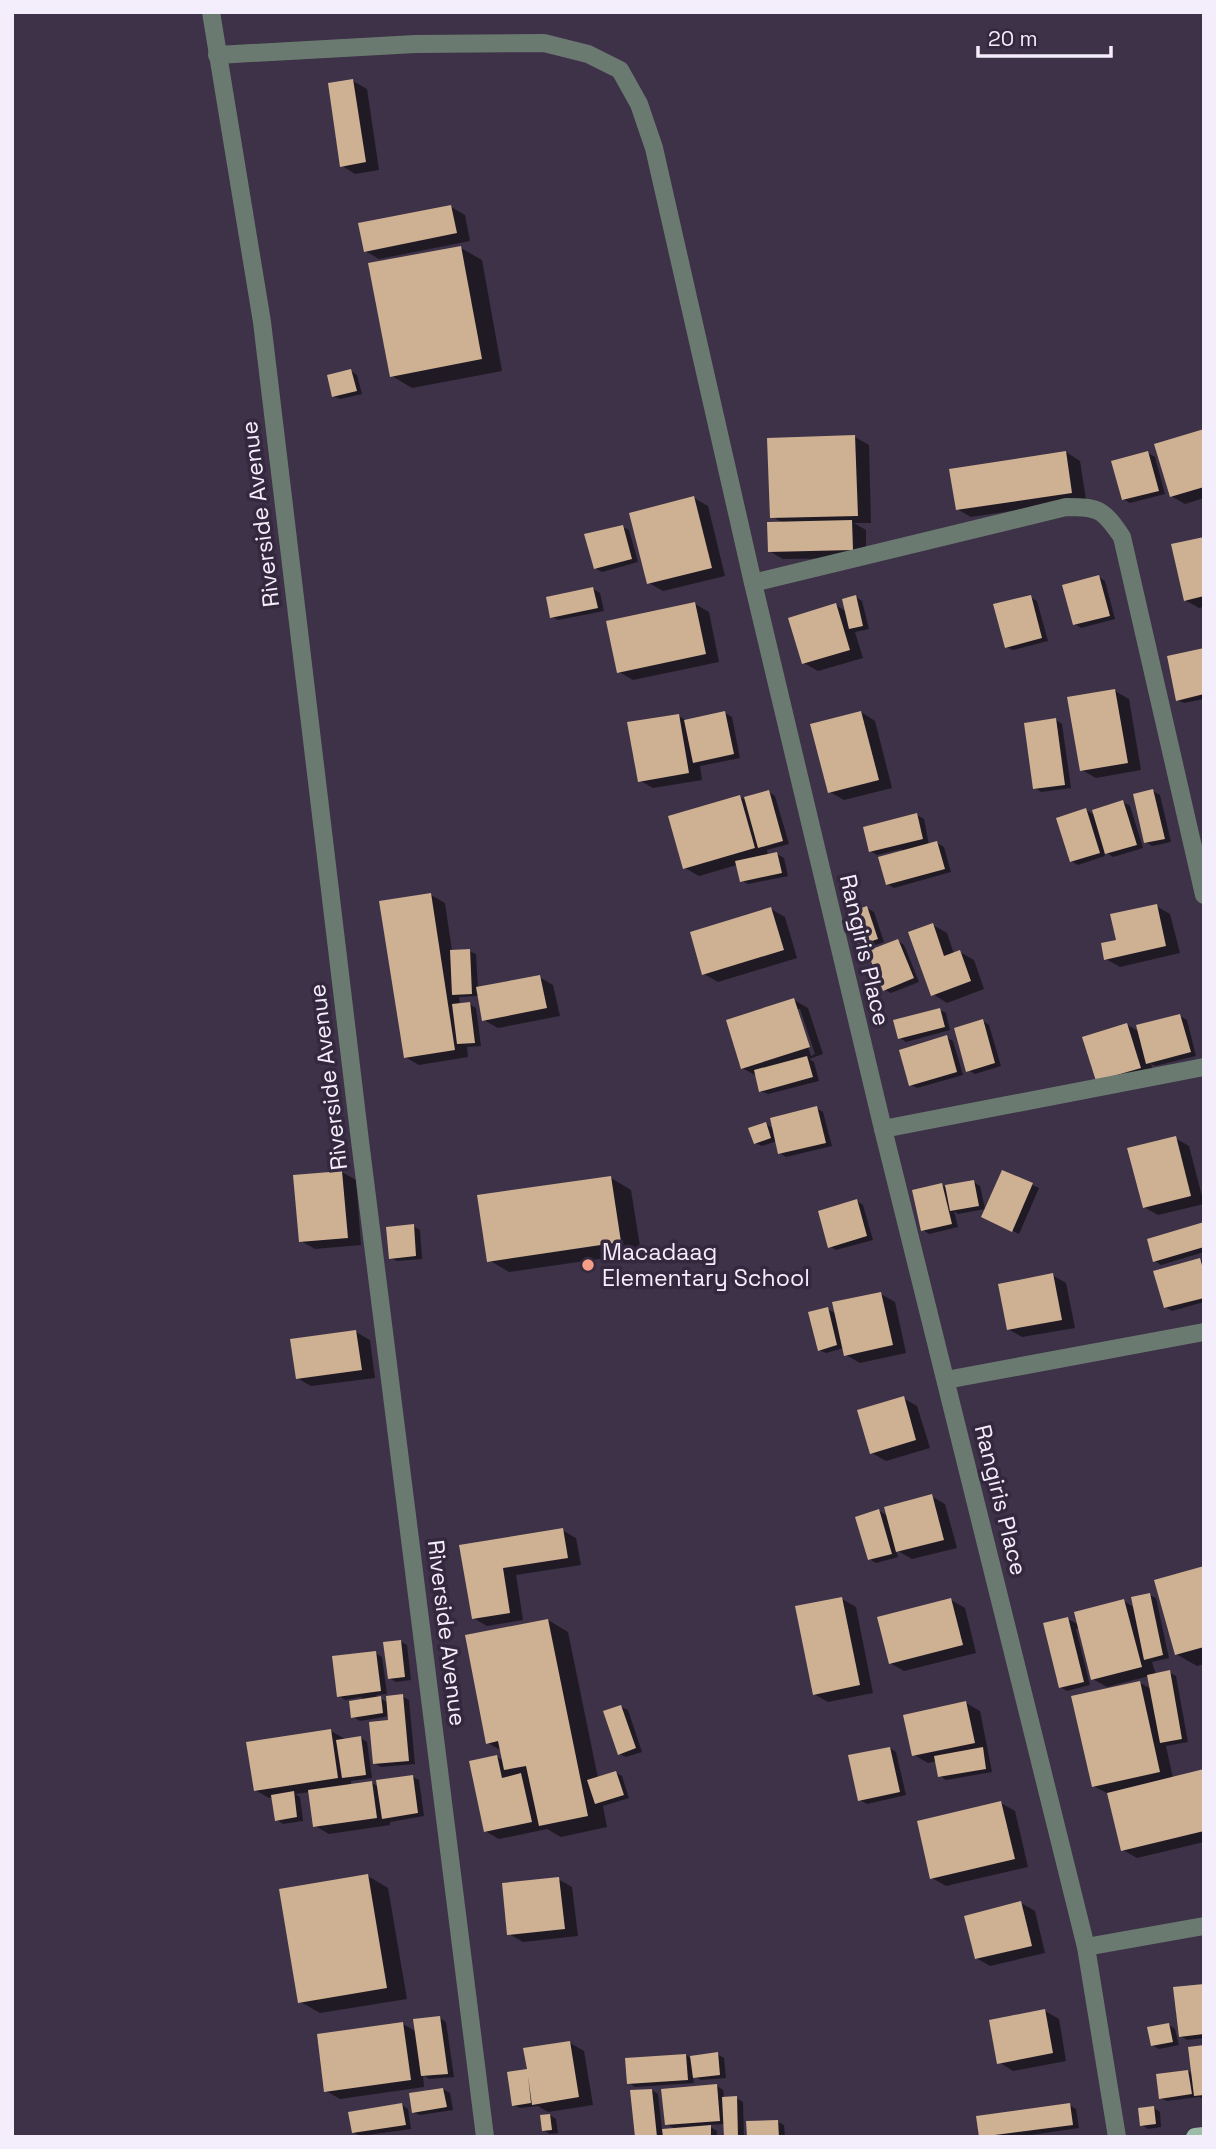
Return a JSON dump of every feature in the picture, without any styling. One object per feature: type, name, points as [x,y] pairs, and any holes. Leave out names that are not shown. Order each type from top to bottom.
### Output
[{"type":"main road","points":[[1195,2137],[1204,2136]]},
{"type":"street","name":"Riverside Avenue","points":[[211,12],[262,322],[485,2137]]},
{"type":"street","name":"Rangiris Place","points":[[217,55],[415,44],[544,43],[588,54],[620,70],[639,104],[654,148],[753,583],[883,1129],[1086,1947],[1117,2137]]},
{"type":"street","points":[[753,583],[1066,507],[1092,507],[1110,519],[1122,537],[1204,895]]},
{"type":"street","points":[[883,1129],[1204,1066]]},
{"type":"street","points":[[946,1380],[1204,1332]]},
{"type":"street","points":[[1086,1947],[1204,1926]]},
{"type":"building","points":[[353,79],[366,162],[340,167],[328,83]]},
{"type":"building","points":[[451,205],[457,233],[364,252],[358,223]]},
{"type":"building","points":[[461,246],[482,359],[390,377],[368,263]]},
{"type":"building","points":[[351,369],[357,391],[332,397],[327,375]]},
{"type":"building","points":[[1204,429],[1204,487],[1170,497],[1154,444]]},
{"type":"building","points":[[855,435],[858,516],[770,518],[767,438]]},
{"type":"building","points":[[1066,451],[1072,493],[956,510],[949,469]]},
{"type":"building","points":[[1148,451],[1159,491],[1122,500],[1111,461]]},
{"type":"building","points":[[694,496],[712,568],[647,584],[629,513]]},
{"type":"building","points":[[852,520],[853,550],[768,552],[767,522]]},
{"type":"building","points":[[623,525],[632,559],[594,569],[584,534]]},
{"type":"building","points":[[1204,537],[1204,596],[1184,601],[1171,544]]},
{"type":"building","points":[[1099,575],[1110,616],[1073,625],[1062,585]]},
{"type":"building","points":[[593,587],[598,608],[550,618],[546,597]]},
{"type":"building","points":[[856,595],[863,626],[849,629],[842,599]]},
{"type":"building","points":[[1031,595],[1042,638],[1005,648],[993,604]]},
{"type":"building","points":[[695,602],[706,654],[617,673],[606,621]]},
{"type":"building","points":[[836,603],[850,650],[802,664],[788,618]]},
{"type":"building","points":[[1204,648],[1204,694],[1176,701],[1167,656]]},
{"type":"building","points":[[1115,689],[1128,763],[1080,771],[1067,697]]},
{"type":"building","points":[[725,711],[734,754],[693,763],[684,720]]},
{"type":"building","points":[[861,711],[879,780],[828,793],[810,724]]},
{"type":"building","points":[[679,714],[689,773],[638,782],[627,722]]},
{"type":"building","points":[[1056,718],[1065,785],[1033,789],[1024,723]]},
{"type":"building","points":[[1153,789],[1165,839],[1144,843],[1133,794]]},
{"type":"building","points":[[769,790],[783,841],[758,848],[744,797]]},
{"type":"building","points":[[740,795],[755,848],[683,869],[668,816]]},
{"type":"building","points":[[1123,800],[1137,845],[1105,854],[1092,810]]},
{"type":"building","points":[[1086,808],[1100,853],[1070,862],[1056,818]]},
{"type":"building","points":[[917,813],[923,839],[869,852],[863,827]]},
{"type":"building","points":[[937,841],[945,869],[886,885],[878,857]]},
{"type":"building","points":[[777,852],[782,873],[740,882],[735,861]]},
{"type":"building","points":[[431,893],[455,1050],[404,1058],[379,901]]},
{"type":"building","points":[[1157,904],[1166,946],[1104,960],[1101,943],[1116,940],[1110,914]]},
{"type":"building","points":[[867,906],[878,939],[857,946],[847,913]]},
{"type":"building","points":[[771,907],[784,950],[702,975],[690,932]]},
{"type":"building","points":[[933,923],[944,956],[960,950],[971,981],[931,996],[908,932]]},
{"type":"building","points":[[898,939],[914,978],[883,991],[867,951]]},
{"type":"building","points":[[470,949],[472,994],[452,995],[450,950]]},
{"type":"building","points":[[540,975],[547,1008],[482,1021],[476,987]]},
{"type":"building","points":[[794,998],[810,1047],[741,1069],[726,1020]]},
{"type":"building","points":[[470,1002],[475,1043],[457,1044],[452,1004]]},
{"type":"building","points":[[940,1008],[945,1027],[898,1039],[893,1020]]},
{"type":"building","points":[[1180,1014],[1191,1052],[1146,1064],[1136,1025]]},
{"type":"building","points":[[983,1019],[995,1063],[966,1072],[954,1028]]},
{"type":"building","points":[[1127,1023],[1141,1068],[1096,1081],[1082,1037]]},
{"type":"building","points":[[947,1035],[957,1072],[909,1086],[899,1050]]},
{"type":"building","points":[[807,1056],[813,1077],[759,1092],[754,1070]]},
{"type":"building","points":[[817,1106],[826,1143],[778,1154],[770,1118]]},
{"type":"building","points":[[766,1122],[771,1138],[754,1144],[748,1128]]},
{"type":"building","points":[[1176,1136],[1191,1196],[1143,1208],[1127,1148]]},
{"type":"building","points":[[1002,1170],[1033,1183],[1012,1232],[981,1217]]},
{"type":"building","points":[[342,1171],[348,1238],[299,1242],[293,1175]]},
{"type":"building","points":[[611,1176],[621,1242],[487,1262],[477,1195]]},
{"type":"building","points":[[974,1180],[979,1206],[950,1211],[945,1185]]},
{"type":"building","points":[[942,1183],[952,1224],[921,1231],[912,1190]]},
{"type":"building","points":[[857,1199],[867,1236],[828,1248],[818,1211]]},
{"type":"building","points":[[1204,1222],[1204,1247],[1153,1262],[1147,1239]]},
{"type":"building","points":[[414,1224],[416,1256],[389,1259],[386,1227]]},
{"type":"building","points":[[1200,1258],[1204,1272],[1204,1298],[1164,1308],[1153,1271]]},
{"type":"building","points":[[1053,1273],[1062,1320],[1007,1330],[998,1284]]},
{"type":"building","points":[[881,1292],[893,1345],[844,1356],[832,1302]]},
{"type":"building","points":[[828,1307],[837,1345],[818,1351],[808,1312]]},
{"type":"building","points":[[356,1330],[362,1370],[296,1379],[290,1339]]},
{"type":"building","points":[[904,1396],[916,1440],[870,1454],[857,1410]]},
{"type":"building","points":[[932,1494],[944,1540],[896,1552],[884,1507]]},
{"type":"building","points":[[879,1509],[892,1554],[868,1560],[855,1517]]},
{"type":"building","points":[[563,1528],[568,1558],[503,1568],[510,1613],[472,1619],[459,1545]]},
{"type":"building","points":[[1204,1566],[1204,1647],[1175,1655],[1154,1580]]},
{"type":"building","points":[[1150,1593],[1163,1655],[1144,1660],[1131,1597]]},
{"type":"building","points":[[842,1597],[860,1685],[813,1695],[795,1606]]},
{"type":"building","points":[[951,1598],[963,1645],[889,1664],[877,1617]]},
{"type":"building","points":[[1124,1599],[1142,1667],[1091,1680],[1074,1612]]},
{"type":"building","points":[[1068,1617],[1084,1682],[1059,1688],[1043,1623]]},
{"type":"building","points":[[548,1619],[588,1816],[539,1826],[526,1766],[504,1770],[498,1741],[486,1744],[465,1635]]},
{"type":"building","points":[[401,1640],[405,1677],[388,1679],[383,1642]]},
{"type":"building","points":[[376,1651],[381,1691],[337,1697],[332,1656]]},
{"type":"building","points":[[1170,1670],[1182,1739],[1160,1743],[1147,1675]]},
{"type":"building","points":[[1140,1681],[1160,1772],[1092,1787],[1071,1696]]},
{"type":"building","points":[[403,1694],[409,1761],[373,1764],[369,1722],[388,1720],[386,1696]]},
{"type":"building","points":[[381,1696],[383,1713],[351,1718],[349,1701]]},
{"type":"building","points":[[966,1701],[975,1743],[912,1756],[903,1715]]},
{"type":"building","points":[[621,1705],[636,1748],[618,1755],[603,1711]]},
{"type":"building","points":[[331,1729],[338,1778],[254,1791],[246,1742]]},
{"type":"building","points":[[361,1736],[366,1775],[342,1778],[336,1740]]},
{"type":"building","points":[[890,1747],[900,1792],[858,1801],[848,1755]]},
{"type":"building","points":[[983,1747],[986,1769],[938,1777],[934,1756]]},
{"type":"building","points":[[497,1755],[502,1778],[521,1773],[532,1822],[484,1832],[469,1761]]},
{"type":"building","points":[[1204,1769],[1204,1831],[1121,1851],[1107,1793]]},
{"type":"building","points":[[616,1771],[624,1795],[595,1804],[587,1780]]},
{"type":"building","points":[[413,1775],[418,1813],[382,1819],[376,1780]]},
{"type":"building","points":[[372,1781],[377,1818],[313,1827],[308,1790]]},
{"type":"building","points":[[294,1791],[297,1817],[275,1821],[271,1795]]},
{"type":"building","points":[[1001,1801],[1015,1859],[930,1879],[917,1821]]},
{"type":"building","points":[[368,1874],[387,1988],[298,2003],[279,1889]]},
{"type":"building","points":[[559,1877],[565,1929],[507,1935],[502,1883]]},
{"type":"building","points":[[1021,1901],[1032,1946],[975,1959],[964,1916]]},
{"type":"building","points":[[1204,1984],[1204,2034],[1179,2037],[1173,1987]]},
{"type":"building","points":[[1045,2009],[1053,2053],[997,2064],[989,2020]]},
{"type":"building","points":[[440,2016],[448,2074],[421,2076],[413,2019]]},
{"type":"building","points":[[403,2022],[411,2080],[324,2092],[317,2034]]},
{"type":"building","points":[[1169,2023],[1173,2042],[1151,2046],[1147,2027]]},
{"type":"building","points":[[570,2041],[579,2097],[532,2105],[528,2076],[531,2103],[512,2106],[507,2072],[527,2069],[523,2048]]},
{"type":"building","points":[[1204,2045],[1204,2095],[1194,2096],[1188,2047]]},
{"type":"building","points":[[718,2052],[720,2075],[693,2078],[690,2056]]},
{"type":"building","points":[[686,2054],[688,2080],[627,2084],[625,2058]]},
{"type":"building","points":[[1188,2070],[1192,2094],[1159,2099],[1156,2074]]},
{"type":"building","points":[[717,2084],[720,2121],[665,2125],[661,2089]]},
{"type":"building","points":[[443,2088],[447,2107],[412,2113],[409,2093]]},
{"type":"building","points":[[652,2089],[657,2137],[635,2137],[630,2090]]},
{"type":"building","points":[[737,2096],[738,2137],[724,2137],[722,2097]]},
{"type":"building","points":[[402,2103],[406,2125],[352,2133],[348,2112]]},
{"type":"building","points":[[1070,2103],[1073,2125],[979,2137],[976,2116]]},
{"type":"building","points":[[1154,2106],[1156,2124],[1140,2126],[1138,2108]]},
{"type":"building","points":[[550,2114],[552,2130],[542,2131],[540,2115]]},
{"type":"building","points":[[778,2120],[779,2137],[747,2137],[746,2121]]},
{"type":"building","points":[[711,2125],[711,2137],[663,2137],[662,2129]]},
{"type":"place","name":"Macadaag Elementary School","points":[[588,1265]]}]
